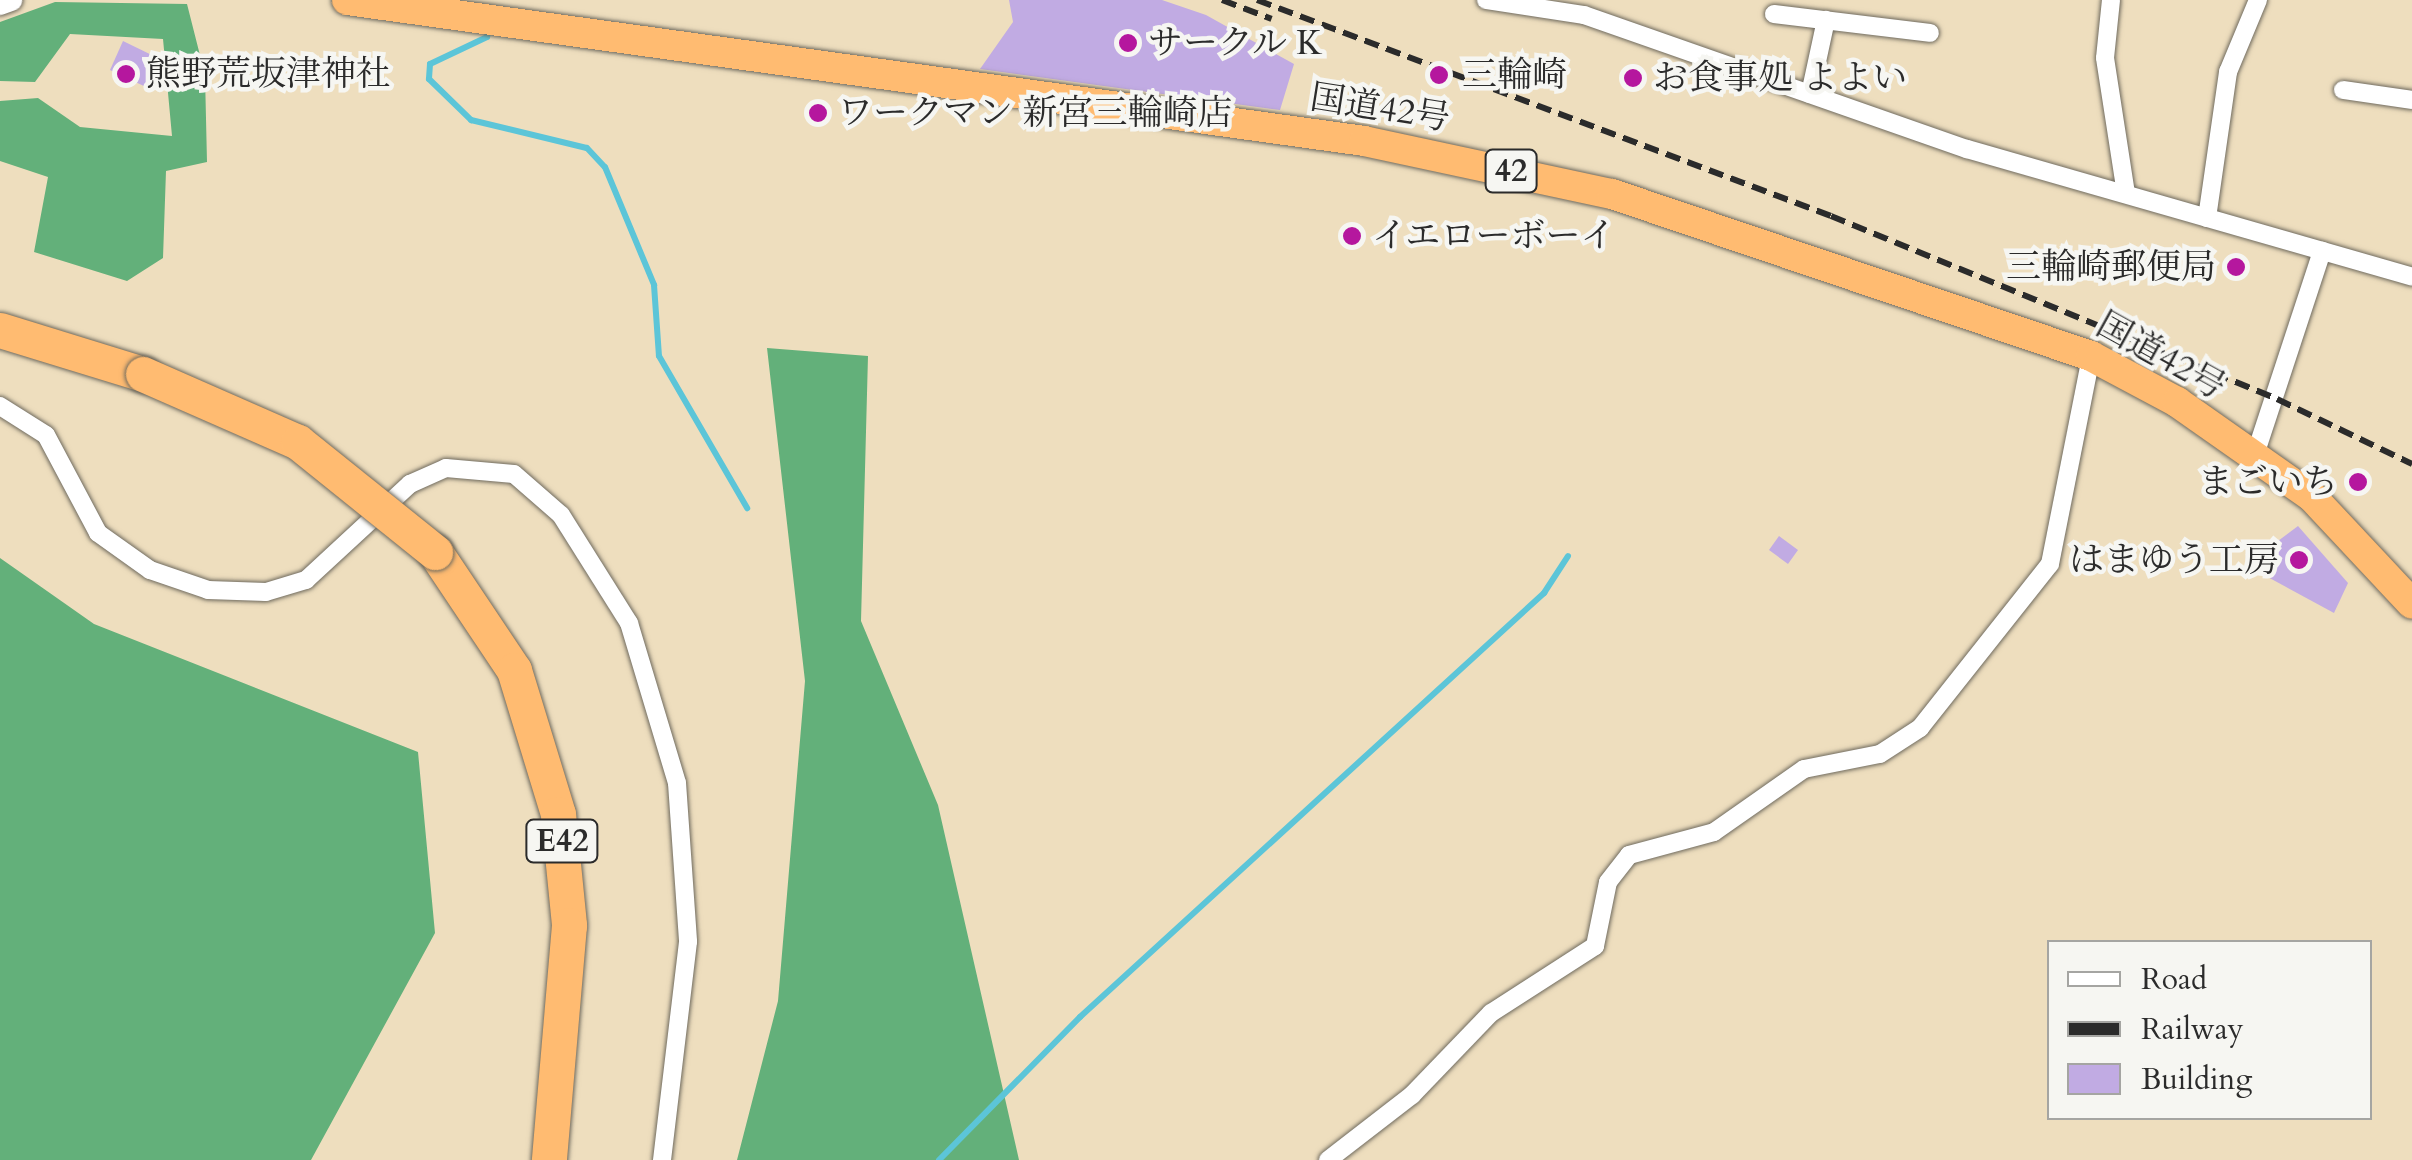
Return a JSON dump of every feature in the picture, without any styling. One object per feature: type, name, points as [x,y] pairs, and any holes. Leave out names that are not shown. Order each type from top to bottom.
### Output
[{"type":"highway","name":"国道42号","points":[[347,0],[1468,161],[1612,194],[2092,356],[2255,455],[2312,497],[2412,604]]},
{"type":"highway","name":"E42","points":[[0,330],[143,374],[298,442],[435,552],[514,670],[558,814],[568,976],[549,1160]]},
{"type":"street","points":[[0,4],[11,0]]},
{"type":"street","points":[[1486,0],[1584,15],[1810,94],[2207,218],[2412,277]]},
{"type":"street","points":[[2112,0],[2105,58],[2126,192]]},
{"type":"street","points":[[2207,218],[2228,72],[2258,0]]},
{"type":"street","points":[[1774,14],[1930,33]]},
{"type":"street","points":[[1810,94],[1826,20]]},
{"type":"street","points":[[2342,90],[2412,100]]},
{"type":"street","points":[[2255,455],[2322,251]]},
{"type":"street","points":[[1328,1160],[1412,1095],[1491,1013],[1595,946],[1608,882],[1629,855],[1714,832],[1804,769],[1880,754],[1920,728],[2050,564],[2092,356]]},
{"type":"street","points":[[0,406],[46,435],[98,533],[150,570],[208,590],[266,592],[306,580],[410,484],[446,468],[514,474],[561,515],[628,623],[677,783],[688,942],[662,1160]]},
{"type":"green space","points":[[55,2],[187,4],[205,75],[207,162],[166,171],[163,258],[127,281],[34,252],[48,177],[0,161],[0,101],[38,98],[80,127],[172,136],[163,39],[70,34],[35,82],[0,81],[0,22]]},
{"type":"green space","points":[[767,348],[868,356],[861,621],[938,805],[1019,1160],[737,1160],[778,1001],[805,681]]},
{"type":"green space","points":[[0,558],[94,624],[418,752],[435,933],[311,1160],[0,1160]]},
{"type":"building","name":"サークル K","points":[[1009,0],[1162,0],[1206,15],[1294,64],[1280,110],[980,69],[1013,22]]},
{"type":"building","points":[[123,41],[162,60],[148,88],[110,70]]},
{"type":"building","name":"はまゆう工房","points":[[2298,526],[2348,583],[2334,613],[2264,575],[2274,544]]},
{"type":"building","points":[[1779,536],[1798,550],[1788,564],[1769,550]]},
{"type":"waterway","points":[[489,27],[487,37],[430,64],[429,79],[471,120],[587,148],[605,167],[654,285],[659,356],[747,508]]},
{"type":"waterway","points":[[939,1160],[1080,1017],[1544,593],[1568,556]]},
{"type":"railway","points":[[1222,0],[1272,19]]},
{"type":"railway","points":[[1257,0],[1831,216],[2277,399],[2412,464]]},
{"type":"place","name":"サークル K","points":[[1128,43]]},
{"type":"place","name":"熊野荒坂津神社","points":[[126,74]]},
{"type":"place","name":"三輪崎","points":[[1439,75]]},
{"type":"place","name":"お食事処 よよい","points":[[1633,78]]},
{"type":"place","name":"ワークマン 新宮三輪崎店","points":[[818,113]]},
{"type":"place","name":"イエローボーイ","points":[[1352,236]]},
{"type":"place","name":"三輪崎郵便局","points":[[2236,267]]},
{"type":"place","name":"まごいち","points":[[2358,482]]},
{"type":"place","name":"はまゆう工房","points":[[2299,560]]}]
